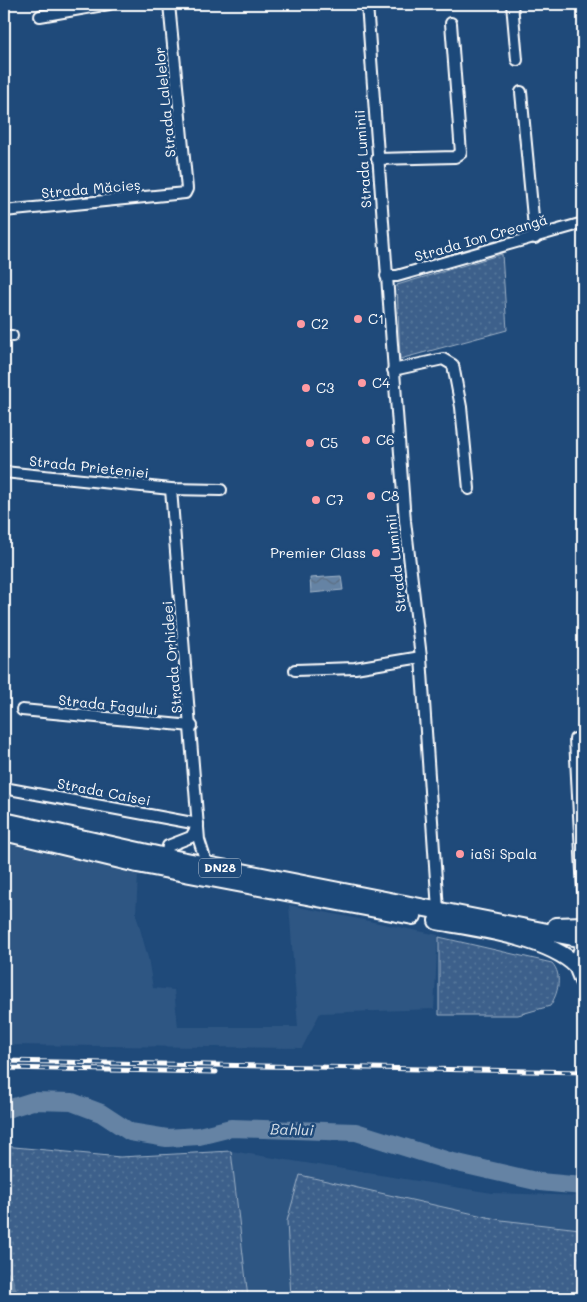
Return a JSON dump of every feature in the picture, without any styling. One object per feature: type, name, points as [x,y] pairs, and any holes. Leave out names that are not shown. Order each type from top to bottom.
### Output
[{"type":"highway","name":"DN28","points":[[4,821],[166,858],[492,919],[583,939]]},
{"type":"highway","name":"DN28","points":[[4,832],[137,864],[451,923],[532,942],[568,957],[577,966]]},
{"type":"highway","points":[[492,919],[510,919],[567,926],[583,925]]},
{"type":"highway","points":[[583,948],[577,966],[583,981]]},
{"type":"street","points":[[40,16],[109,4]]},
{"type":"street","name":"Strada Lalelelor","points":[[169,4],[187,189],[180,195]]},
{"type":"street","name":"Strada Luminii","points":[[366,4],[405,521],[421,657],[438,910]]},
{"type":"street","points":[[512,4],[518,60]]},
{"type":"street","points":[[377,159],[456,157],[461,153],[450,24]]},
{"type":"street","points":[[521,92],[535,238]]},
{"type":"street","name":"Strada Măcieș","points":[[4,211],[180,195]]},
{"type":"street","name":"Strada Ion Creangă","points":[[386,276],[398,276],[583,223]]},
{"type":"street","points":[[393,370],[443,358],[453,365],[461,407],[469,488]]},
{"type":"street","name":"Strada Prieteniei","points":[[4,472],[172,488],[221,490]]},
{"type":"street","name":"Strada Orhideei","points":[[172,488],[192,726],[199,840],[207,865]]},
{"type":"street","points":[[295,670],[355,668],[421,657]]},
{"type":"street","name":"Strada Fagului","points":[[22,710],[192,726]]},
{"type":"street","points":[[576,739],[583,891]]},
{"type":"street","name":"Strada Caisei","points":[[4,788],[198,824]]},
{"type":"street","points":[[166,858],[168,846],[191,837],[198,824]]},
{"type":"shaded area","points":[[502,254],[507,330],[400,359],[397,285]]},
{"type":"shaded area","points":[[4,843],[138,875],[136,914],[148,958],[153,988],[174,990],[178,1027],[298,1027],[289,905],[438,935],[434,1009],[320,1013],[302,1048],[4,1045]]},
{"type":"shaded area","points":[[439,937],[552,963],[557,973],[558,984],[550,1006],[518,1015],[439,1015]]},
{"type":"shaded area","points":[[4,1146],[120,1157],[231,1151],[248,1298],[4,1298]]},
{"type":"shaded area","points":[[231,1151],[492,1193],[583,1196],[583,1298],[248,1298]]},
{"type":"shaded area","points":[[300,1175],[501,1220],[580,1229],[583,1238],[576,1298],[291,1298],[287,1221]]},
{"type":"water","points":[[341,576],[343,590],[311,593],[310,578]]},
{"type":"waterway","name":"Bahlui","points":[[4,1110],[33,1101],[72,1102],[101,1113],[130,1132],[167,1138],[199,1136],[231,1128],[356,1132],[449,1161],[540,1182],[583,1186]]},
{"type":"waterway","name":"Bahlui","points":[[4,1280],[10,1298]]},
{"type":"railway","points":[[4,1061],[583,1072]]},
{"type":"railway","points":[[4,1068],[216,1072]]},
{"type":"place","name":"C1","points":[[358,319]]},
{"type":"place","name":"C2","points":[[301,324]]},
{"type":"place","name":"C4","points":[[362,383]]},
{"type":"place","name":"C3","points":[[306,388]]},
{"type":"place","name":"C6","points":[[366,440]]},
{"type":"place","name":"C5","points":[[310,443]]},
{"type":"place","name":"C8","points":[[371,496]]},
{"type":"place","name":"C7","points":[[316,500]]},
{"type":"place","name":"Premier Class","points":[[376,553]]},
{"type":"place","name":"iaSi Spala","points":[[460,854]]}]
